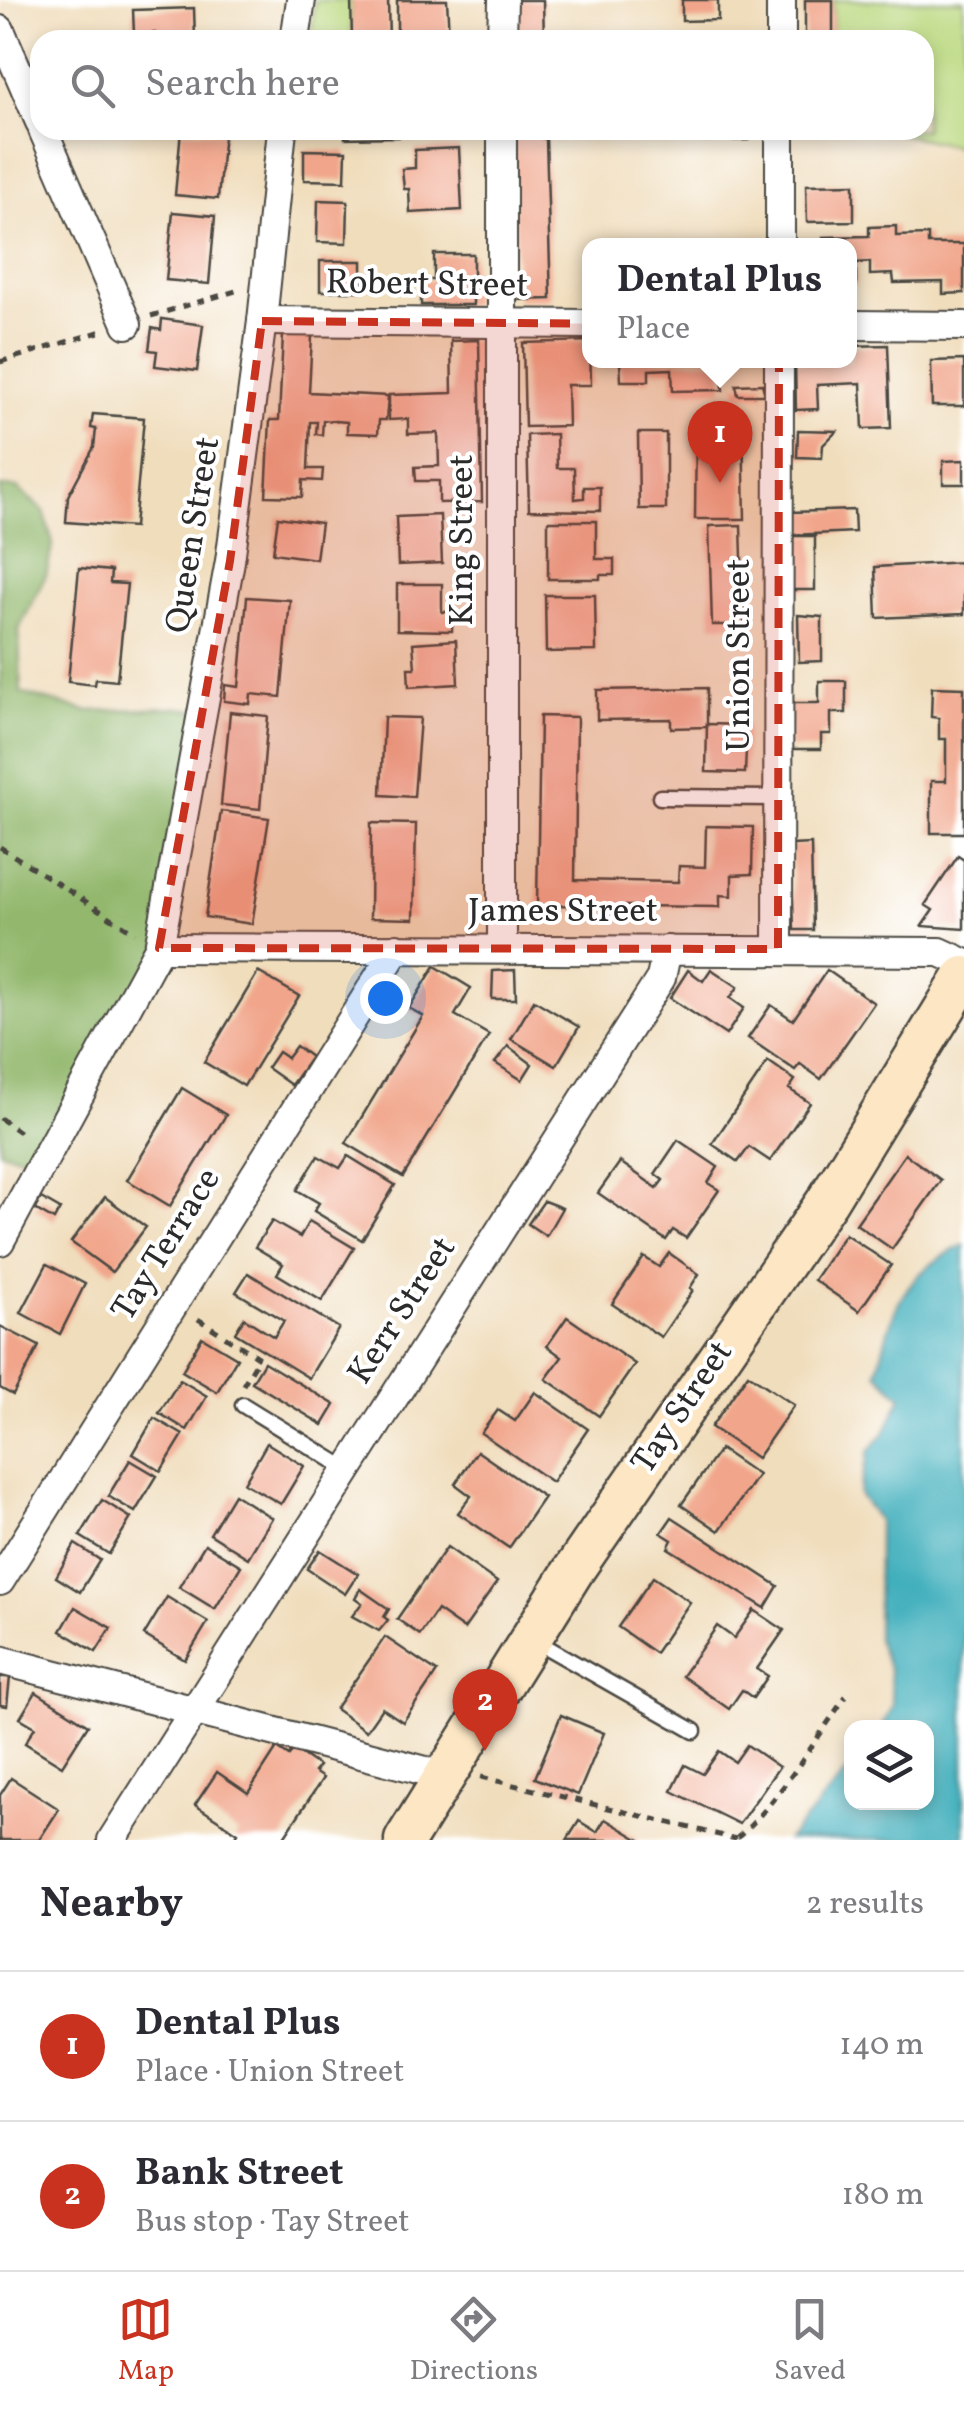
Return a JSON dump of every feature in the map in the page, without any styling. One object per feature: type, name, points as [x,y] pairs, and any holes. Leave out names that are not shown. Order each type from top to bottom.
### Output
[{"type":"main road","name":"Tay Street","points":[[405,1840],[531,1638],[695,1388],[826,1200],[964,977]]},
{"type":"street","points":[[296,30],[301,0]]},
{"type":"street","points":[[502,30],[503,0]]},
{"type":"street","points":[[781,0],[781,30]]},
{"type":"street","points":[[0,30],[30,99]]},
{"type":"street","points":[[48,140],[127,324]]},
{"type":"street","name":"Queen Street","points":[[0,1241],[159,948],[230,562],[281,140]]},
{"type":"street","name":"King Street","points":[[502,140],[502,949]]},
{"type":"street","points":[[780,140],[780,238]]},
{"type":"street","name":"Robert Street","points":[[262,321],[582,324]]},
{"type":"street","points":[[857,325],[964,326]]},
{"type":"street","name":"Union Street","points":[[778,949],[779,368]]},
{"type":"street","name":"James Street","points":[[159,948],[940,952],[964,963]]},
{"type":"street","name":"Tay Terrace","points":[[0,1581],[397,948]]},
{"type":"street","name":"Kerr Street","points":[[112,1840],[661,978],[667,950]]},
{"type":"street","points":[[0,1660],[448,1773]]},
{"type":"lane","points":[[660,797],[777,798]]},
{"type":"lane","points":[[244,1405],[347,1469]]},
{"type":"lane","points":[[531,1638],[694,1730]]},
{"type":"path","points":[[0,362],[266,282]]},
{"type":"path","points":[[0,847],[132,932]]},
{"type":"path","points":[[174,1304],[259,1358],[242,1386]]},
{"type":"path","points":[[448,1773],[736,1839],[750,1827],[804,1758],[846,1696]]},
{"type":"highlighted area","points":[[262,321],[779,325],[778,949],[159,948],[230,561]]},
{"type":"green space","points":[[315,0],[351,0],[352,30],[312,30]]},
{"type":"green space","points":[[833,0],[964,0],[964,148],[928,140],[934,140],[934,30],[833,30]]},
{"type":"green space","points":[[0,487],[17,488],[44,511],[53,544],[46,575],[19,629],[21,693],[86,711],[203,711],[159,948],[42,1162],[0,1151]]},
{"type":"water","points":[[964,1245],[964,1840],[787,1840],[844,1776],[844,1810],[934,1810],[934,1720],[886,1720],[893,1706],[889,1670],[877,1639],[878,1521],[859,1494],[869,1451],[885,1432],[902,1397],[877,1373],[888,1330],[912,1282]]},
{"type":"building","points":[[351,0],[388,0],[389,30],[352,30]]},
{"type":"building","points":[[397,0],[447,0],[449,30],[397,30]]},
{"type":"building","points":[[515,0],[543,0],[544,30],[516,30]]},
{"type":"building","points":[[682,0],[718,0],[718,20],[682,21]]},
{"type":"building","points":[[805,0],[833,0],[833,30],[805,30]]},
{"type":"building","points":[[194,8],[195,30],[134,30],[133,10]]},
{"type":"building","points":[[180,140],[223,140],[218,199],[175,195]]},
{"type":"building","points":[[512,140],[546,140],[551,299],[517,300]]},
{"type":"building","points":[[459,148],[462,210],[410,213],[409,189],[404,189],[402,169],[415,168],[415,150]]},
{"type":"building","points":[[304,150],[346,151],[345,181],[304,180]]},
{"type":"building","points":[[854,184],[854,221],[807,222],[806,185]]},
{"type":"building","points":[[318,200],[348,201],[347,243],[317,242]]},
{"type":"building","points":[[173,212],[215,216],[209,284],[166,280]]},
{"type":"building","points":[[896,226],[896,236],[928,235],[928,244],[964,244],[964,293],[943,294],[943,282],[894,283],[893,274],[870,275],[870,262],[857,263],[857,238],[823,238],[869,236],[869,227]]},
{"type":"building","points":[[434,254],[473,254],[473,305],[421,305],[421,280],[434,280]]},
{"type":"building","points":[[320,261],[362,261],[362,291],[320,291]]},
{"type":"building","points":[[162,319],[203,325],[197,371],[155,366],[157,351],[149,350],[152,328],[161,330]]},
{"type":"building","points":[[283,334],[312,336],[309,392],[388,396],[386,420],[379,420],[378,434],[347,433],[347,422],[323,420],[322,435],[316,434],[317,422],[310,422],[308,469],[323,469],[322,481],[303,480],[302,497],[266,496],[270,420],[279,420]]},
{"type":"building","points":[[479,340],[482,502],[439,503],[439,481],[416,481],[415,467],[439,466],[438,433],[408,434],[408,419],[389,420],[389,395],[452,393],[451,341]]},
{"type":"building","points":[[582,341],[582,368],[591,368],[591,385],[567,385],[568,426],[525,427],[523,343]]},
{"type":"building","points":[[888,345],[891,428],[863,429],[861,383],[817,385],[818,409],[796,410],[795,368],[857,368],[857,346]]},
{"type":"building","points":[[964,360],[964,406],[932,406],[931,361]]},
{"type":"building","points":[[620,368],[722,368],[723,390],[673,391],[672,369],[649,370],[649,381],[621,381]]},
{"type":"building","points":[[762,384],[765,395],[738,395],[736,385]]},
{"type":"building","points":[[93,414],[144,418],[134,527],[66,522],[68,496],[94,447]]},
{"type":"building","points":[[696,424],[743,426],[745,519],[695,519]]},
{"type":"building","points":[[798,430],[837,431],[823,445],[822,458],[797,457]]},
{"type":"building","points":[[638,433],[666,433],[666,509],[639,509]]},
{"type":"building","points":[[556,434],[557,468],[574,468],[575,499],[584,498],[584,487],[600,487],[600,511],[529,510],[527,435]]},
{"type":"building","points":[[964,460],[964,484],[943,484],[943,461]]},
{"type":"building","points":[[854,510],[855,532],[792,535],[791,512]]},
{"type":"building","points":[[440,515],[442,563],[398,565],[396,517]]},
{"type":"building","points":[[278,517],[321,523],[316,559],[273,553]]},
{"type":"building","points":[[548,521],[596,521],[596,559],[614,559],[614,575],[600,575],[600,579],[548,579]]},
{"type":"building","points":[[741,525],[744,625],[712,625],[709,526]]},
{"type":"building","points":[[791,536],[815,536],[815,590],[792,590]]},
{"type":"building","points":[[964,562],[964,614],[877,618],[875,567]]},
{"type":"building","points":[[79,568],[111,571],[110,583],[127,584],[117,681],[96,679],[95,685],[68,682]]},
{"type":"building","points":[[397,584],[442,584],[442,612],[453,612],[452,631],[397,630]]},
{"type":"building","points":[[545,595],[595,595],[596,651],[546,652]]},
{"type":"building","points":[[247,597],[290,600],[281,697],[251,694],[250,704],[224,701],[225,685],[239,687]]},
{"type":"building","points":[[798,615],[822,617],[822,661],[799,662]]},
{"type":"building","points":[[456,640],[458,684],[409,687],[408,668],[415,668],[413,643]]},
{"type":"building","points":[[819,681],[846,681],[846,713],[831,713],[831,734],[821,734],[821,749],[789,749],[789,703],[819,703]]},
{"type":"building","points":[[932,687],[964,688],[964,833],[931,833],[931,781],[946,781],[946,739],[939,739],[939,718],[931,717]]},
{"type":"building","points":[[707,688],[707,727],[671,728],[671,719],[597,720],[597,690]]},
{"type":"building","points":[[230,712],[268,716],[260,809],[221,805]]},
{"type":"building","points":[[540,716],[577,717],[575,880],[678,882],[679,866],[705,867],[706,826],[753,827],[752,874],[732,875],[732,896],[720,895],[720,907],[537,905]]},
{"type":"building","points":[[384,717],[420,718],[414,797],[381,795]]},
{"type":"building","points":[[707,724],[747,725],[745,773],[706,772]]},
{"type":"building","points":[[221,811],[269,818],[252,924],[205,917]]},
{"type":"building","points":[[371,823],[416,824],[414,919],[370,918]]},
{"type":"building","points":[[811,844],[813,930],[794,930],[791,845]]},
{"type":"building","points":[[958,856],[964,860],[964,929],[922,926],[933,910],[925,905]]},
{"type":"building","points":[[435,966],[471,988],[455,1015],[489,1035],[403,1177],[346,1143],[423,1016],[409,1008]]},
{"type":"building","points":[[711,969],[738,987],[730,998],[744,1008],[726,1035],[670,998],[688,970],[703,981]]},
{"type":"building","points":[[515,970],[516,999],[492,999],[493,971]]},
{"type":"building","points":[[827,970],[874,1003],[821,1079],[800,1064],[795,1070],[748,1038],[771,1005],[793,1020]]},
{"type":"building","points":[[258,972],[299,996],[244,1086],[204,1062]]},
{"type":"building","points":[[534,1000],[579,1027],[556,1066],[511,1039]]},
{"type":"building","points":[[296,1046],[311,1057],[291,1085],[267,1068],[278,1052],[287,1058]]},
{"type":"building","points":[[508,1046],[532,1064],[522,1080],[495,1063]]},
{"type":"building","points":[[768,1061],[795,1080],[789,1089],[810,1103],[770,1161],[749,1147],[738,1162],[712,1144]]},
{"type":"building","points":[[182,1088],[226,1115],[170,1206],[127,1180]]},
{"type":"building","points":[[678,1140],[718,1167],[708,1183],[719,1190],[686,1238],[673,1230],[666,1240],[598,1193],[620,1162],[657,1188],[663,1180],[655,1174]]},
{"type":"building","points":[[905,1154],[941,1180],[892,1249],[856,1224]]},
{"type":"building","points":[[318,1156],[340,1168],[348,1156],[395,1185],[362,1240],[314,1211],[319,1203],[297,1190]]},
{"type":"building","points":[[105,1197],[146,1227],[112,1272],[71,1242]]},
{"type":"building","points":[[41,1198],[60,1209],[54,1220],[35,1209]]},
{"type":"building","points":[[544,1201],[562,1208],[546,1236],[528,1224]]},
{"type":"building","points":[[272,1221],[300,1237],[309,1221],[354,1248],[322,1301],[277,1274],[283,1264],[255,1247]]},
{"type":"building","points":[[845,1234],[891,1265],[859,1311],[814,1280]]},
{"type":"building","points":[[669,1253],[699,1274],[690,1288],[693,1290],[661,1337],[612,1304],[644,1257],[659,1267]]},
{"type":"building","points":[[47,1264],[85,1284],[60,1334],[21,1313]]},
{"type":"building","points":[[248,1273],[339,1328],[309,1378],[235,1333],[244,1318],[274,1337],[284,1321],[236,1292]]},
{"type":"building","points":[[567,1317],[635,1364],[599,1416],[546,1379],[562,1357],[547,1346]]},
{"type":"building","points":[[0,1326],[39,1346],[13,1395],[0,1388]]},
{"type":"building","points":[[202,1337],[237,1358],[217,1392],[182,1371]]},
{"type":"building","points":[[264,1362],[335,1405],[323,1425],[252,1382]]},
{"type":"building","points":[[748,1374],[794,1405],[757,1458],[711,1427]]},
{"type":"building","points":[[180,1380],[207,1396],[187,1430],[159,1413]]},
{"type":"building","points":[[535,1392],[588,1429],[552,1482],[481,1433],[498,1410],[515,1421]]},
{"type":"building","points":[[154,1418],[183,1435],[161,1471],[133,1454]]},
{"type":"building","points":[[267,1443],[304,1466],[281,1504],[244,1483]]},
{"type":"building","points":[[720,1449],[758,1475],[719,1531],[681,1505]]},
{"type":"building","points":[[477,1451],[544,1497],[509,1548],[458,1513],[471,1496],[455,1484]]},
{"type":"building","points":[[130,1460],[157,1476],[135,1512],[108,1496]]},
{"type":"building","points":[[234,1494],[272,1518],[248,1558],[210,1534]]},
{"type":"building","points":[[102,1500],[131,1518],[109,1554],[80,1536]]},
{"type":"building","points":[[672,1517],[778,1586],[765,1608],[668,1548],[672,1540],[661,1533]]},
{"type":"building","points":[[75,1544],[100,1560],[80,1592],[56,1577]]},
{"type":"building","points":[[205,1544],[241,1566],[215,1609],[179,1587]]},
{"type":"building","points":[[447,1547],[497,1582],[464,1629],[437,1610],[420,1635],[397,1619]]},
{"type":"building","points":[[320,1550],[358,1574],[345,1594],[307,1569]]},
{"type":"building","points":[[653,1577],[690,1602],[655,1653],[618,1627]]},
{"type":"building","points":[[360,1589],[389,1609],[384,1617],[388,1620],[379,1631],[352,1616],[362,1603],[355,1598]]},
{"type":"building","points":[[167,1597],[208,1622],[185,1660],[144,1635]]},
{"type":"building","points":[[75,1607],[111,1628],[96,1652],[61,1631]]},
{"type":"building","points":[[754,1610],[784,1630],[757,1669],[768,1676],[753,1698],[742,1690],[729,1709],[682,1676],[717,1626],[734,1638]]},
{"type":"building","points":[[385,1637],[437,1672],[403,1722],[382,1708],[366,1731],[335,1709]]},
{"type":"building","points":[[0,1677],[10,1677],[7,1706],[0,1705]]},
{"type":"building","points":[[36,1692],[88,1725],[62,1766],[25,1743],[35,1727],[20,1718]]},
{"type":"building","points":[[561,1715],[604,1733],[578,1795],[535,1778]]},
{"type":"building","points":[[747,1745],[779,1767],[739,1824],[672,1791],[685,1765],[703,1774],[719,1751],[735,1762]]},
{"type":"building","points":[[277,1748],[289,1756],[294,1749],[319,1766],[314,1772],[323,1778],[282,1840],[234,1840],[238,1833],[195,1805],[217,1772],[248,1793]]},
{"type":"building","points":[[11,1778],[59,1809],[39,1840],[0,1840],[0,1795]]},
{"type":"building","points":[[605,1819],[640,1840],[567,1840],[579,1821],[597,1832]]},
{"type":"place","name":"Dental Plus","points":[[720,483]]},
{"type":"place","name":"Bank Street","points":[[485,1751]]}]
